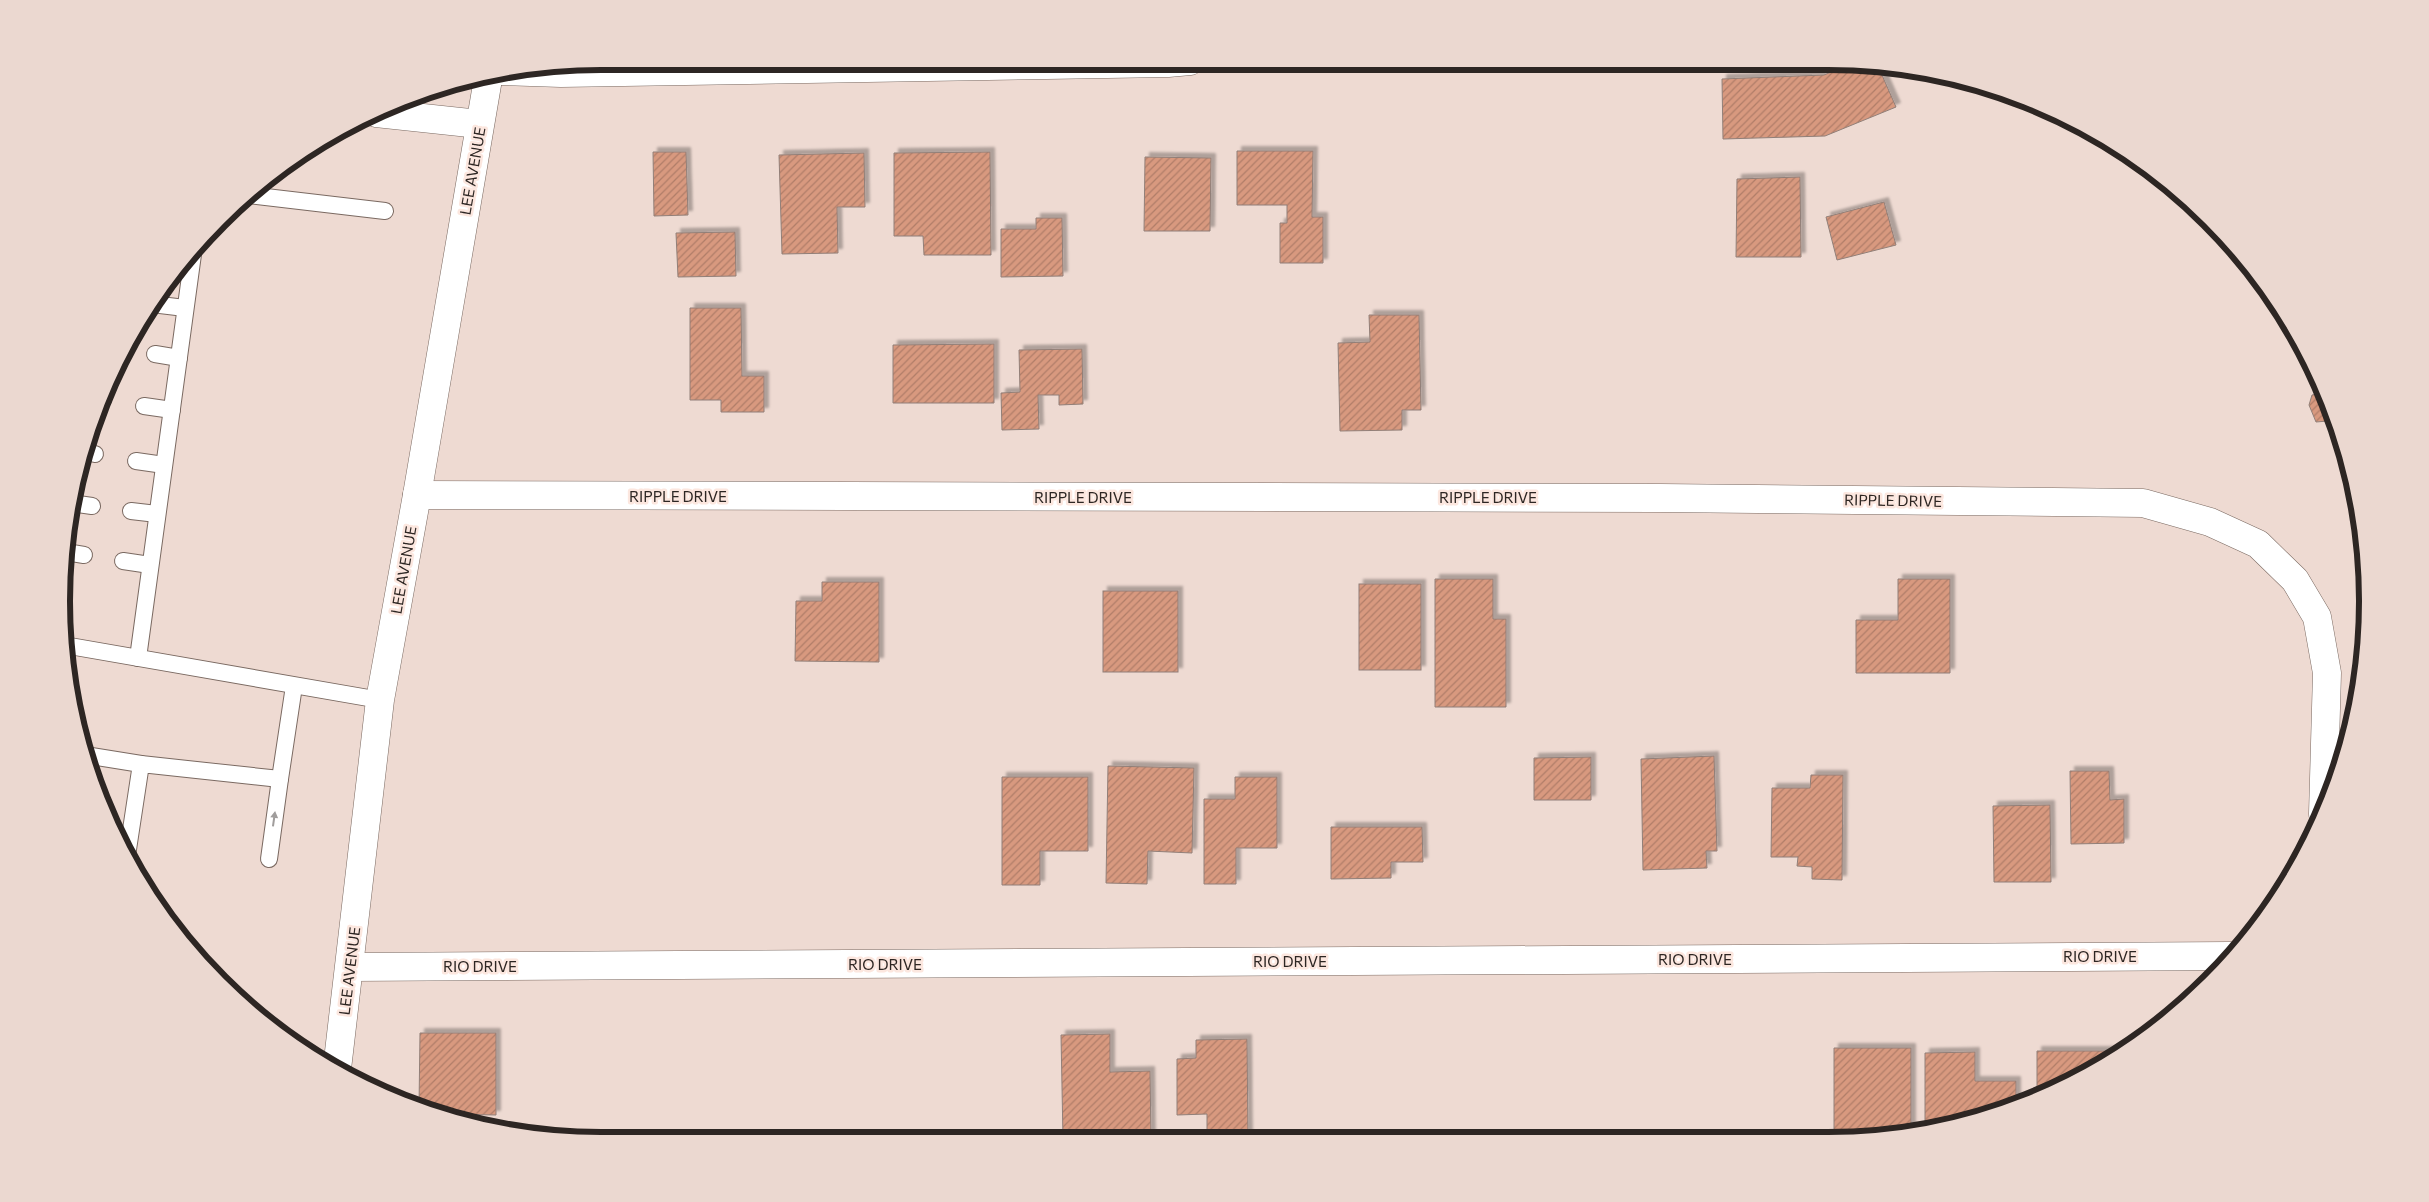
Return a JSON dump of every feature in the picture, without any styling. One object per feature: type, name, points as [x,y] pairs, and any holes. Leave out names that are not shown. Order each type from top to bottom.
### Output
[{"type":"street","points":[[552,73],[692,70]]},
{"type":"street","name":"LEE AVENUE","points":[[338,1062],[380,700],[487,82]]},
{"type":"street","points":[[389,114],[479,124]]},
{"type":"street","name":"RIPPLE DRIVE","points":[[417,495],[1661,498],[2143,503],[2210,522],[2258,544],[2295,580],[2318,617],[2327,673],[2324,792]]},
{"type":"street","name":"RIO DRIVE","points":[[350,967],[2222,956]]},
{"type":"lane","points":[[258,196],[385,212]]},
{"type":"lane","points":[[138,658],[179,358],[189,267]]},
{"type":"lane","points":[[160,305],[185,308]]},
{"type":"lane","points":[[154,354],[179,358]]},
{"type":"lane","points":[[144,406],[172,410]]},
{"type":"lane","points":[[136,461],[164,465]]},
{"type":"lane","points":[[79,504],[92,506]]},
{"type":"lane","points":[[131,511],[157,514]]},
{"type":"lane","points":[[73,553],[84,554]]},
{"type":"lane","points":[[123,561],[150,565]]},
{"type":"lane","points":[[72,646],[380,700]]},
{"type":"lane","points":[[268,859],[294,686]]},
{"type":"lane","points":[[93,756],[141,764],[280,778]]},
{"type":"lane","points":[[129,843],[141,764]]},
{"type":"building","points":[[1836,70],[1881,73],[1896,107],[1825,136],[1723,139],[1722,79],[1824,75]]},
{"type":"building","points":[[1237,151],[1313,151],[1312,217],[1323,217],[1323,263],[1280,263],[1280,223],[1287,223],[1287,205],[1237,205]]},
{"type":"building","points":[[653,152],[686,152],[688,215],[654,216]]},
{"type":"building","points":[[990,152],[991,255],[924,255],[923,236],[894,236],[894,153]]},
{"type":"building","points":[[864,153],[865,207],[837,207],[838,253],[782,254],[779,155]]},
{"type":"building","points":[[1145,157],[1211,158],[1210,231],[1144,231]]},
{"type":"building","points":[[1800,177],[1801,257],[1736,257],[1737,179]]},
{"type":"building","points":[[1884,202],[1896,245],[1837,260],[1826,217]]},
{"type":"building","points":[[1036,218],[1062,218],[1063,276],[1001,277],[1001,229],[1036,229]]},
{"type":"building","points":[[735,232],[736,276],[678,277],[676,233]]},
{"type":"building","points":[[690,308],[741,308],[742,376],[764,376],[764,412],[721,412],[721,400],[690,400]]},
{"type":"building","points":[[1369,315],[1419,315],[1421,410],[1402,410],[1402,430],[1340,431],[1338,343],[1370,342]]},
{"type":"building","points":[[994,344],[994,403],[893,403],[893,345]]},
{"type":"building","points":[[1082,349],[1083,404],[1059,405],[1059,395],[1038,395],[1039,429],[1002,430],[1001,393],[1020,392],[1019,350]]},
{"type":"building","points":[[2317,394],[2328,421],[2316,422],[2309,405],[2312,395]]},
{"type":"building","points":[[1435,579],[1493,579],[1493,619],[1506,619],[1506,707],[1435,707]]},
{"type":"building","points":[[1898,579],[1950,579],[1950,673],[1856,673],[1856,620],[1898,620]]},
{"type":"building","points":[[822,582],[879,582],[879,662],[795,661],[796,601],[822,601]]},
{"type":"building","points":[[1359,584],[1421,584],[1421,670],[1359,670]]},
{"type":"building","points":[[1103,591],[1178,591],[1178,672],[1103,672]]},
{"type":"building","points":[[1714,756],[1717,851],[1706,851],[1707,868],[1643,870],[1641,759]]},
{"type":"building","points":[[1591,757],[1591,800],[1534,800],[1534,758]]},
{"type":"building","points":[[1108,766],[1194,768],[1192,853],[1148,851],[1147,884],[1106,883]]},
{"type":"building","points":[[2070,771],[2109,771],[2110,800],[2124,799],[2124,843],[2071,844]]},
{"type":"building","points":[[1811,775],[1843,775],[1842,880],[1812,879],[1812,867],[1797,866],[1798,857],[1771,857],[1772,788],[1810,788]]},
{"type":"building","points":[[1002,777],[1088,777],[1088,851],[1040,851],[1040,885],[1002,885]]},
{"type":"building","points":[[1235,777],[1277,777],[1277,848],[1236,848],[1236,884],[1204,884],[1204,799],[1235,799]]},
{"type":"building","points":[[2050,805],[2051,882],[1994,882],[1993,806]]},
{"type":"building","points":[[1331,827],[1422,827],[1423,862],[1391,862],[1391,878],[1331,879]]},
{"type":"building","points":[[420,1033],[496,1033],[496,1115],[466,1114],[419,1100]]},
{"type":"building","points":[[1110,1034],[1110,1072],[1150,1071],[1151,1132],[1063,1132],[1061,1035]]},
{"type":"building","points":[[1247,1039],[1248,1132],[1207,1132],[1207,1114],[1177,1115],[1177,1059],[1196,1058],[1196,1040]]},
{"type":"building","points":[[1834,1048],[1911,1048],[1911,1125],[1863,1131],[1834,1132]]},
{"type":"building","points":[[2037,1051],[2110,1051],[2094,1061],[2037,1089]]},
{"type":"building","points":[[1975,1052],[1975,1081],[2016,1081],[2016,1098],[1965,1114],[1925,1123],[1925,1053]]}]
